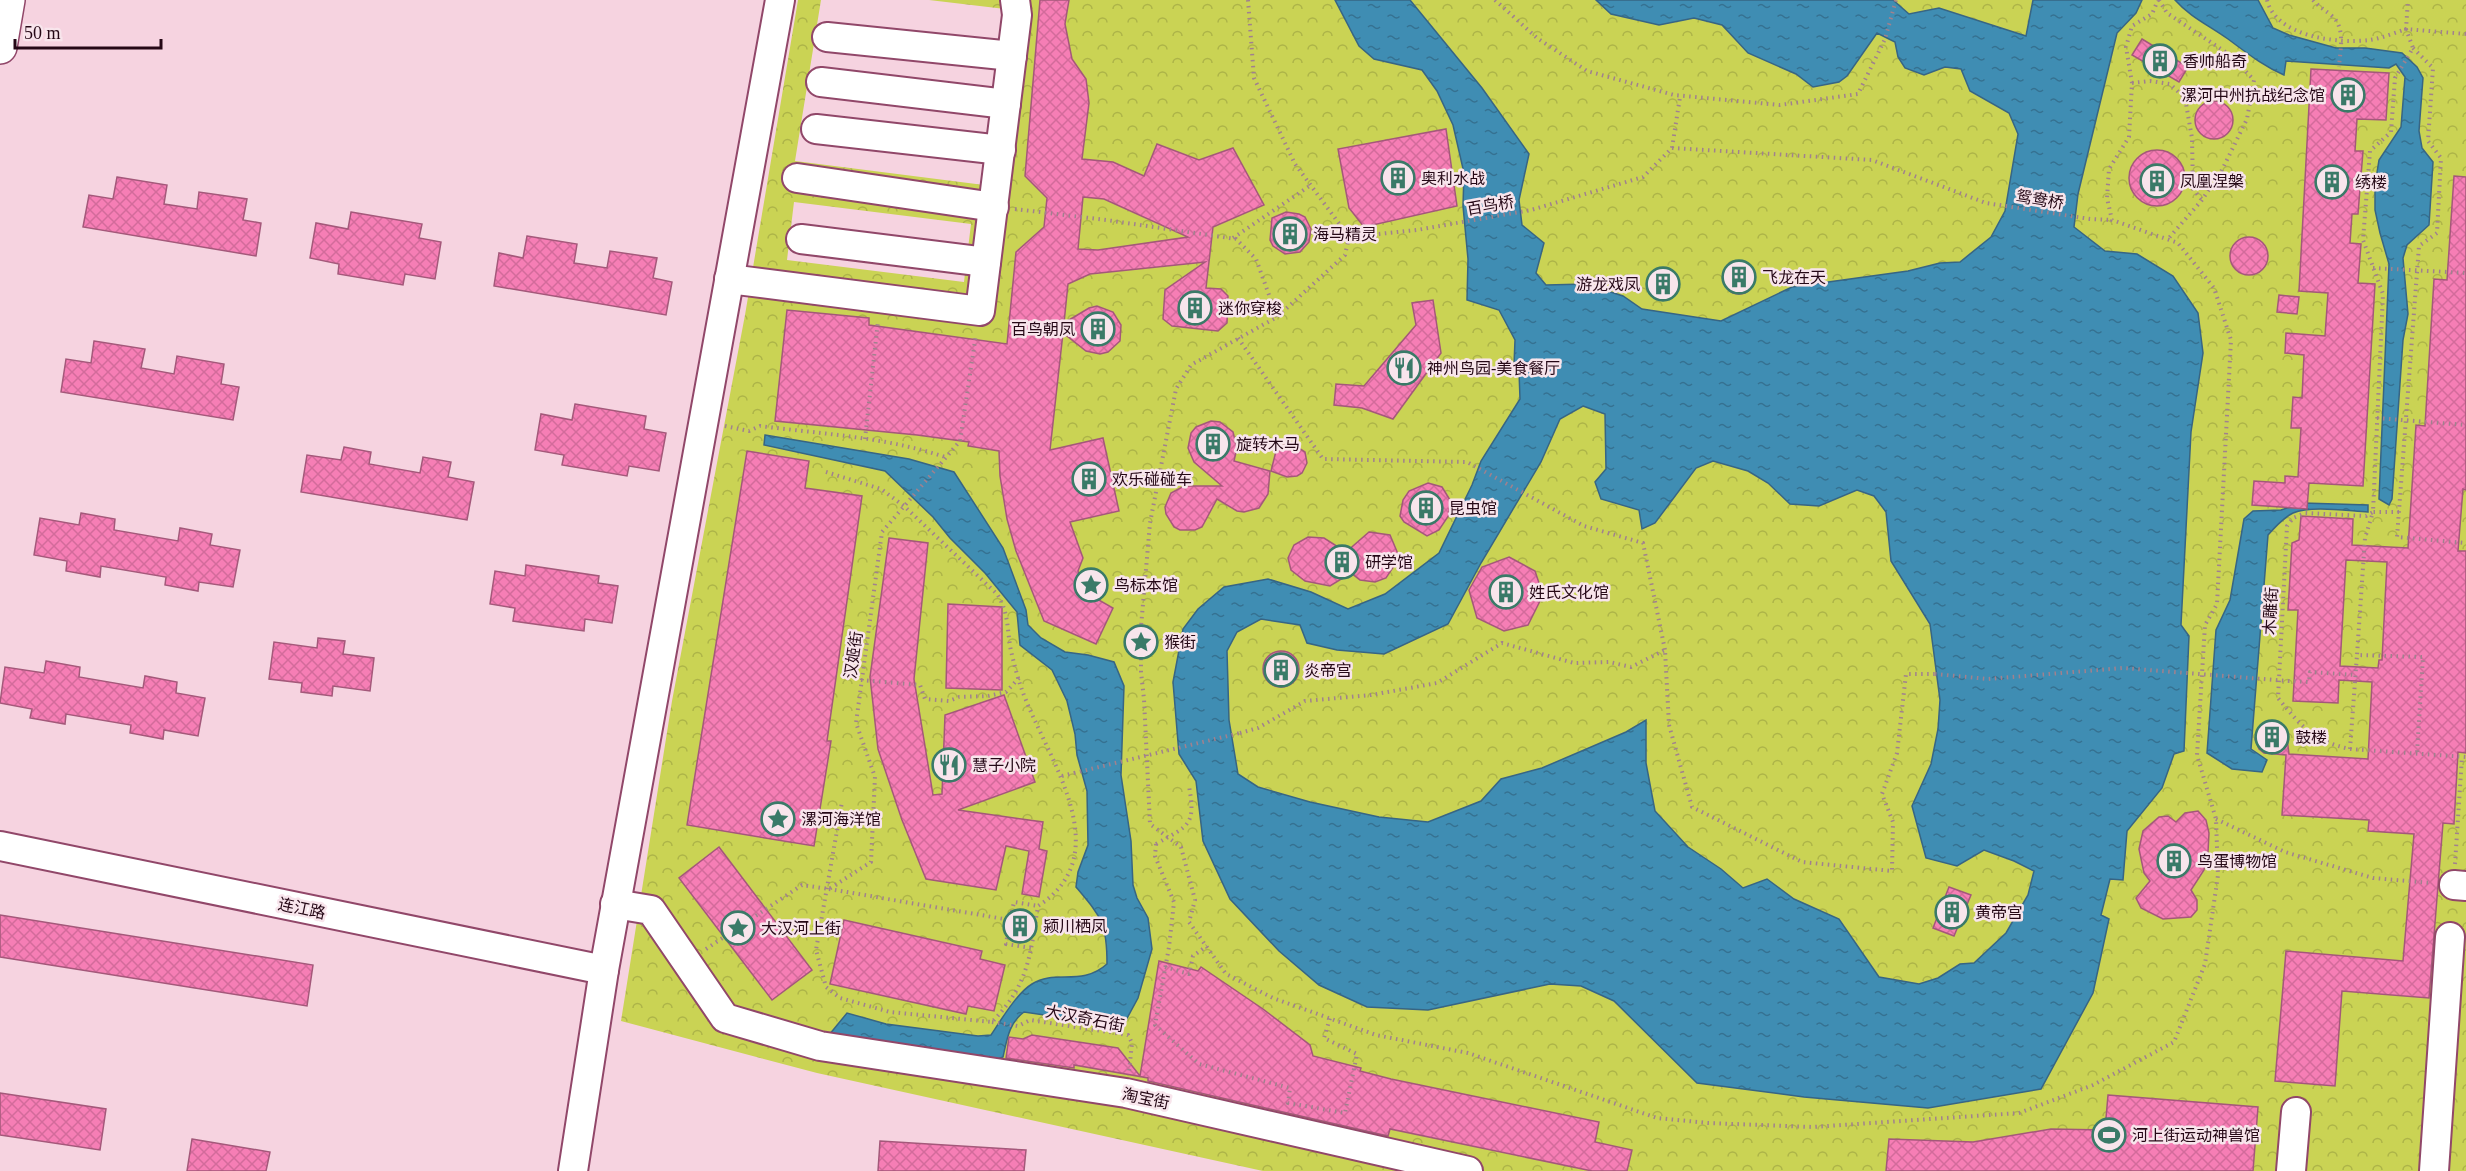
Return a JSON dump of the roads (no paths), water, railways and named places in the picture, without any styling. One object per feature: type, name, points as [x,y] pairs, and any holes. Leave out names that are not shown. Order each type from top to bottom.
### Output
[{"type":"main road","points":[[0,47],[8,0]]},
{"type":"street","points":[[573,1171],[615,904],[780,0]]},
{"type":"street","points":[[729,279],[980,311],[1017,15],[1015,0]]},
{"type":"street","points":[[827,37],[1012,56]]},
{"type":"street","points":[[821,82],[1006,104]]},
{"type":"street","points":[[816,129],[1001,150]]},
{"type":"street","points":[[797,178],[994,207]]},
{"type":"street","points":[[801,239],[986,262]]},
{"type":"street","name":"连江路","points":[[0,846],[604,970]]},
{"type":"street","name":"淘宝街","points":[[615,904],[651,910],[725,1018],[820,1046],[1126,1093],[1468,1171]]},
{"type":"street","points":[[2434,1171],[2450,937]]},
{"type":"street","points":[[2291,1171],[2296,1112]]},
{"type":"water","points":[[1335,0],[1410,0],[1482,88],[1529,154],[1519,200],[1522,225],[1544,243],[1536,273],[1546,285],[1586,284],[1623,296],[1642,309],[1721,321],[1792,287],[1908,271],[1940,263],[1960,262],[1991,237],[2005,211],[2018,134],[2009,113],[1970,91],[1961,69],[1945,67],[1924,75],[1905,68],[1898,57],[1895,42],[1877,33],[1847,76],[1839,82],[1813,87],[1796,74],[1748,53],[1722,25],[1694,18],[1659,25],[1611,14],[1596,0],[1893,0],[1909,14],[1939,8],[2026,36],[2033,0],[2142,0],[2136,13],[2117,33],[2078,194],[2074,227],[2105,251],[2137,254],[2173,276],[2198,313],[2203,353],[2191,432],[2181,625],[2189,636],[2184,751],[2174,754],[2162,788],[2127,831],[2123,880],[2110,879],[2101,915],[2109,919],[2093,993],[2041,1089],[1928,1108],[1804,1097],[1697,1083],[1614,1001],[1581,986],[1550,984],[1428,1010],[1367,1007],[1319,985],[1279,951],[1230,899],[1203,841],[1196,781],[1179,754],[1173,682],[1183,629],[1198,609],[1224,587],[1268,579],[1311,592],[1348,609],[1385,594],[1439,553],[1481,461],[1520,399],[1519,371],[1514,365],[1515,340],[1499,310],[1467,300],[1468,259],[1463,206],[1464,173],[1453,125],[1437,91],[1422,70],[1374,59],[1359,46]],"holes":[[[1583,406],[1605,414],[1606,469],[1595,482],[1601,499],[1639,510],[1642,529],[1655,523],[1696,468],[1713,461],[1748,471],[1768,483],[1790,504],[1819,506],[1857,490],[1874,496],[1886,512],[1891,561],[1930,624],[1940,700],[1938,729],[1931,764],[1912,806],[1926,858],[1957,866],[1984,850],[2034,871],[2028,895],[2006,933],[1974,963],[1960,964],[1938,978],[1919,984],[1879,977],[1839,919],[1794,899],[1767,879],[1743,888],[1721,869],[1688,847],[1655,811],[1646,763],[1646,720],[1626,732],[1542,768],[1501,779],[1481,801],[1428,822],[1379,817],[1310,802],[1258,787],[1238,774],[1229,720],[1227,651],[1237,632],[1261,619],[1300,625],[1307,643],[1337,650],[1384,654],[1448,624],[1541,462],[1560,419]]]},
{"type":"water","points":[[2175,0],[2258,0],[2273,28],[2289,35],[2336,48],[2365,48],[2402,53],[2417,67],[2423,78],[2419,131],[2422,148],[2433,162],[2429,225],[2407,245],[2403,258],[2408,314],[2403,340],[2392,499],[2389,505],[2379,499],[2389,264],[2375,210],[2375,185],[2379,160],[2401,127],[2405,77],[2396,64],[2389,68],[2286,61],[2284,75],[2255,59]]},
{"type":"water","points":[[765,435],[909,459],[954,472],[1003,548],[1026,610],[1028,625],[1041,638],[1065,652],[1114,662],[1124,686],[1121,775],[1131,841],[1133,885],[1148,918],[1152,949],[1138,998],[1125,1022],[1113,1025],[1024,1012],[1012,1026],[1003,1057],[992,1061],[829,1035],[847,1013],[886,1024],[978,1036],[991,1035],[1015,1000],[1032,984],[1050,978],[1088,975],[1107,964],[1106,939],[1097,914],[1076,887],[1078,872],[1088,845],[1087,791],[1077,755],[1075,734],[1067,701],[1052,670],[1020,645],[1017,612],[985,573],[950,538],[933,517],[885,471],[764,445]]},
{"type":"water","points":[[2303,503],[2368,505],[2368,512],[2319,509],[2301,511],[2286,517],[2268,535],[2251,749],[2267,760],[2262,772],[2232,769],[2207,753],[2216,630],[2230,600],[2244,519],[2253,511],[2281,510]]},
{"type":"place","name":"香帅船奇","points":[[2160,61]]},
{"type":"place","name":"漯河中州抗战纪念馆","points":[[2348,95]]},
{"type":"place","name":"奥利水战","points":[[1398,178]]},
{"type":"place","name":"凤凰涅槃","points":[[2157,181]]},
{"type":"place","name":"绣楼","points":[[2332,182]]},
{"type":"place","name":"海马精灵","points":[[1290,234]]},
{"type":"place","name":"飞龙在天","points":[[1739,277]]},
{"type":"place","name":"游龙戏凤","points":[[1663,284]]},
{"type":"place","name":"迷你穿梭","points":[[1195,308]]},
{"type":"place","name":"百鸟朝凤","points":[[1098,329]]},
{"type":"place","name":"神州鸟园-美食餐厅","points":[[1404,368]]},
{"type":"place","name":"旋转木马","points":[[1213,444]]},
{"type":"place","name":"欢乐碰碰车","points":[[1089,479]]},
{"type":"place","name":"昆虫馆","points":[[1426,508]]},
{"type":"place","name":"研学馆","points":[[1342,562]]},
{"type":"place","name":"鸟标本馆","points":[[1091,585]]},
{"type":"place","name":"姓氏文化馆","points":[[1506,592]]},
{"type":"place","name":"猴街","points":[[1141,642]]},
{"type":"place","name":"炎帝宫","points":[[1281,670]]},
{"type":"place","name":"鼓楼","points":[[2272,737]]},
{"type":"place","name":"慧子小院","points":[[949,765]]},
{"type":"place","name":"漯河海洋馆","points":[[778,819]]},
{"type":"place","name":"鸟蛋博物馆","points":[[2174,861]]},
{"type":"place","name":"黄帝宫","points":[[1952,912]]},
{"type":"place","name":"颍川栖凤","points":[[1020,926]]},
{"type":"place","name":"大汉河上街","points":[[738,928]]},
{"type":"place","name":"河上街运动神兽馆","points":[[2109,1135]]}]
